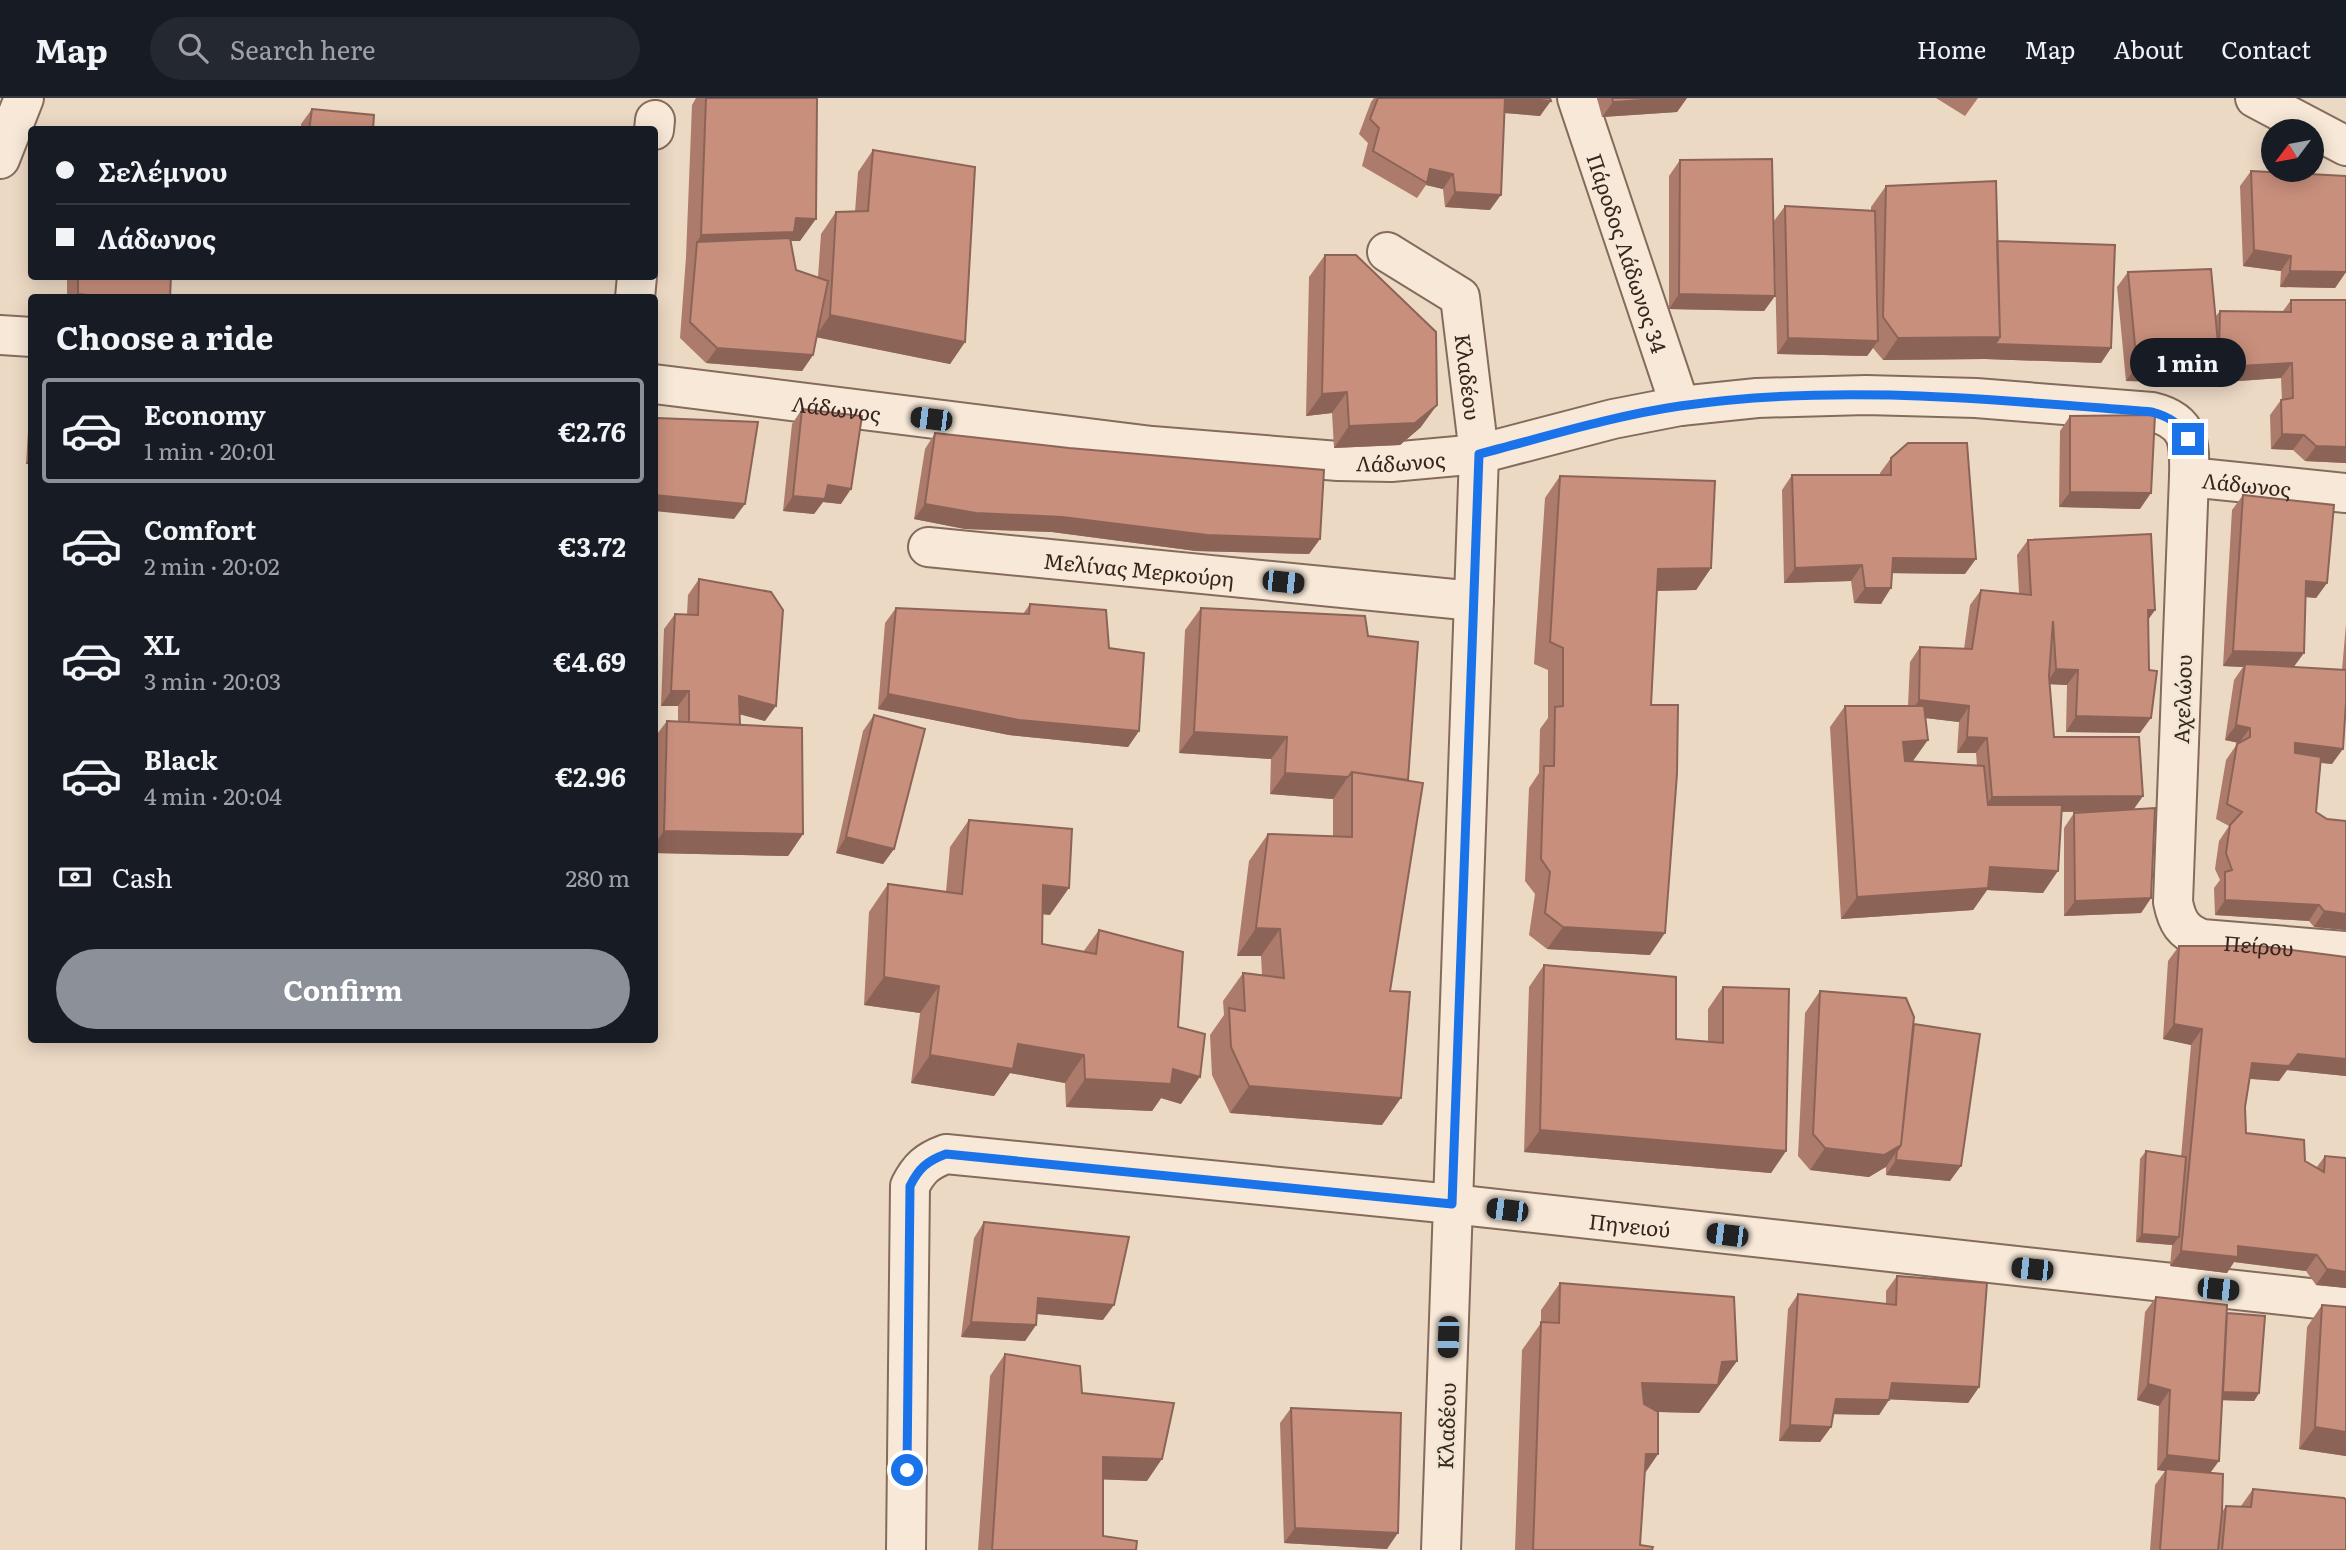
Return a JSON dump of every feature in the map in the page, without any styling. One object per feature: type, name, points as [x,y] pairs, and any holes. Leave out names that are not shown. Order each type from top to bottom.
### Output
[{"type":"street","points":[[0,159],[24,98]]},
{"type":"street","name":"Πάροδος Λάδωνος 34","points":[[1577,98],[1680,406]]},
{"type":"street","points":[[2255,98],[2346,146]]},
{"type":"street","name":"Κλαδέου","points":[[1387,252],[1460,297],[1479,454],[1441,1550]]},
{"type":"street","points":[[0,335],[28,337]]},
{"type":"street","name":"Λάδωνος","points":[[658,384],[1152,446],[1391,462],[1479,454],[1613,419],[1680,406],[1758,398],[1866,395],[1976,398],[2152,412],[2168,416],[2180,426],[2188,439],[2189,477],[2346,493]]},
{"type":"street","name":"Αχελώου","points":[[2177,920],[2173,902],[2189,477]]},
{"type":"street","name":"Μελίνας Μερκούρη","points":[[928,547],[1474,601]]},
{"type":"street","name":"Πείρου","points":[[2177,920],[2189,934],[2203,939],[2346,951]]},
{"type":"street","name":"Πηνειού","points":[[906,1550],[910,1186],[917,1171],[929,1161],[946,1154],[1452,1204],[2346,1302]]},
{"type":"building","points":[[706,98],[817,98],[816,219],[796,218],[794,232],[701,235]]},
{"type":"building","points":[[1378,98],[1505,98],[1501,195],[1455,192],[1453,174],[1430,169],[1427,183],[1373,151],[1379,128],[1370,119]]},
{"type":"building","points":[[1519,98],[1550,98],[1551,101]]},
{"type":"building","points":[[1612,98],[1671,98],[1613,102]]},
{"type":"building","points":[[312,109],[374,115],[373,126],[310,126]]},
{"type":"building","points":[[873,150],[975,167],[965,342],[830,315],[836,212],[868,211]]},
{"type":"building","points":[[1772,159],[1775,296],[1679,294],[1680,160]]},
{"type":"building","points":[[2251,171],[2261,172],[2261,182],[2324,182],[2324,175],[2346,176],[2346,272],[2290,271],[2291,256],[2254,250]]},
{"type":"building","points":[[1996,181],[2000,337],[1898,338],[1883,317],[1886,186]]},
{"type":"building","points":[[1785,206],[1875,211],[1878,341],[1788,338]]},
{"type":"building","points":[[790,238],[796,270],[828,281],[813,355],[717,348],[690,322],[697,242]]},
{"type":"building","points":[[1997,241],[2115,245],[2111,348],[1995,344],[2000,337]]},
{"type":"building","points":[[1325,255],[1356,255],[1436,332],[1437,405],[1415,423],[1349,426],[1347,392],[1322,394]]},
{"type":"building","points":[[2211,269],[2219,354],[2220,311],[2291,312],[2291,300],[2346,300],[2346,447],[2316,446],[2304,435],[2282,434],[2281,400],[2293,398],[2292,363],[2221,367],[2137,366],[2128,272]]},
{"type":"building","points":[[78,280],[171,280],[170,294],[78,294]]},
{"type":"building","points":[[802,409],[862,416],[851,489],[828,485],[825,499],[793,496]]},
{"type":"building","points":[[2155,415],[2151,493],[2070,492],[2070,416]]},
{"type":"building","points":[[658,418],[758,422],[745,504],[658,495]]},
{"type":"building","points":[[935,433],[1069,448],[1324,470],[1320,539],[1207,535],[1062,517],[976,513],[925,504]]},
{"type":"building","points":[[1908,443],[1967,443],[1976,559],[1893,558],[1891,588],[1865,588],[1862,565],[1795,568],[1792,475],[1891,475],[1891,458]]},
{"type":"building","points":[[1560,476],[1715,481],[1711,568],[1658,569],[1651,705],[1678,705],[1677,774],[1665,933],[1563,927],[1545,913],[1550,872],[1541,859],[1544,766],[1554,766],[1555,707],[1563,706],[1563,648],[1550,642]]},
{"type":"building","points":[[2243,495],[2334,505],[2327,583],[2306,581],[2304,653],[2233,651]]},
{"type":"building","points":[[2151,534],[2155,610],[2148,610],[2149,670],[2157,671],[2151,718],[2076,716],[2078,670],[2056,669],[2053,621],[2049,676],[2054,737],[2139,737],[2143,796],[1992,797],[1987,738],[1967,737],[1969,706],[1919,700],[1920,647],[1972,649],[1981,590],[2031,595],[2028,540]]},
{"type":"building","points":[[699,579],[771,592],[783,610],[776,706],[739,696],[740,725],[689,722],[689,691],[671,691],[675,614],[698,615]]},
{"type":"building","points":[[1030,604],[1106,610],[1109,648],[1144,653],[1139,731],[1019,720],[888,694],[896,608],[1029,614]]},
{"type":"building","points":[[1201,608],[1365,616],[1368,636],[1418,642],[1408,780],[1352,772],[1348,777],[1285,773],[1287,737],[1194,732]]},
{"type":"building","points":[[2245,664],[2346,670],[2343,749],[2295,743],[2295,753],[2321,757],[2316,812],[2327,819],[2346,821],[2346,914],[2324,911],[2319,905],[2225,900],[2225,872],[2232,870],[2226,853],[2230,825],[2242,812],[2227,804],[2237,744],[2250,737],[2250,728],[2236,725]]},
{"type":"building","points":[[1845,706],[1924,706],[1928,740],[1903,742],[1905,761],[1984,766],[1988,805],[2062,805],[2058,871],[1990,867],[1988,888],[1857,897]]},
{"type":"building","points":[[874,715],[925,729],[894,849],[846,837]]},
{"type":"building","points":[[667,721],[802,728],[803,834],[664,831]]},
{"type":"building","points":[[1352,772],[1423,783],[1390,991],[1410,992],[1401,1098],[1249,1086],[1231,1047],[1229,1008],[1245,1011],[1243,973],[1284,978],[1280,929],[1256,928],[1268,834],[1352,837]]},
{"type":"building","points":[[2155,808],[2151,898],[2075,901],[2074,813]]},
{"type":"building","points":[[969,820],[1072,829],[1069,888],[1043,885],[1042,944],[1096,954],[1099,930],[1183,952],[1178,1027],[1205,1034],[1200,1077],[1173,1069],[1171,1084],[1085,1079],[1084,1055],[1018,1044],[1013,1069],[930,1055],[939,986],[884,977],[888,884],[962,894]]},
{"type":"building","points":[[2179,946],[2261,946],[2346,957],[2346,1059],[2298,1054],[2289,1066],[2252,1063],[2245,1107],[2246,1133],[2304,1140],[2305,1161],[2324,1172],[2325,1156],[2346,1158],[2346,1272],[2327,1269],[2317,1255],[2238,1246],[2238,1257],[2181,1251],[2202,1029],[2174,1024]]},
{"type":"building","points":[[1544,965],[1676,977],[1676,1039],[1723,1043],[1723,987],[1789,989],[1786,1151],[1540,1130]]},
{"type":"building","points":[[1820,991],[1906,998],[1914,1017],[1901,1145],[1884,1155],[1825,1148],[1813,1134]]},
{"type":"building","points":[[1914,1024],[1980,1034],[1961,1166],[1896,1160],[1901,1145]]},
{"type":"building","points":[[2146,1151],[2186,1157],[2179,1237],[2142,1234]]},
{"type":"building","points":[[984,1222],[1129,1237],[1114,1305],[1038,1298],[1036,1325],[971,1322]]},
{"type":"building","points":[[1897,1276],[1987,1283],[1979,1387],[1892,1383],[1889,1400],[1836,1399],[1831,1427],[1790,1425],[1798,1294],[1896,1305]]},
{"type":"building","points":[[1560,1283],[1734,1297],[1737,1361],[1722,1362],[1718,1385],[1642,1383],[1644,1404],[1658,1412],[1658,1454],[1646,1454],[1640,1545],[1653,1547],[1652,1550],[1533,1550],[1541,1322],[1559,1323]]},
{"type":"building","points":[[2156,1297],[2227,1305],[2219,1461],[2167,1455],[2170,1390],[2148,1384]]},
{"type":"building","points":[[2322,1305],[2346,1307],[2346,1432],[2315,1427]]},
{"type":"building","points":[[2227,1313],[2265,1316],[2259,1393],[2223,1392]]},
{"type":"building","points":[[1005,1354],[1080,1366],[1082,1393],[1174,1403],[1162,1459],[1103,1457],[1103,1536],[1137,1541],[1136,1550],[992,1550]]},
{"type":"building","points":[[1291,1408],[1401,1413],[1398,1533],[1295,1528]]},
{"type":"building","points":[[2166,1469],[2223,1474],[2218,1550],[2160,1550]]},
{"type":"building","points":[[2253,1489],[2344,1498],[2346,1550],[2222,1550],[2226,1506],[2251,1507]]},
{"type":"route","points":[[907,1470],[910,1186],[917,1171],[929,1161],[946,1154],[1452,1204],[1479,454],[1613,419],[1680,406],[1758,398],[1866,395],[1976,398],[2152,412],[2168,416],[2180,426],[2188,439]]}]
